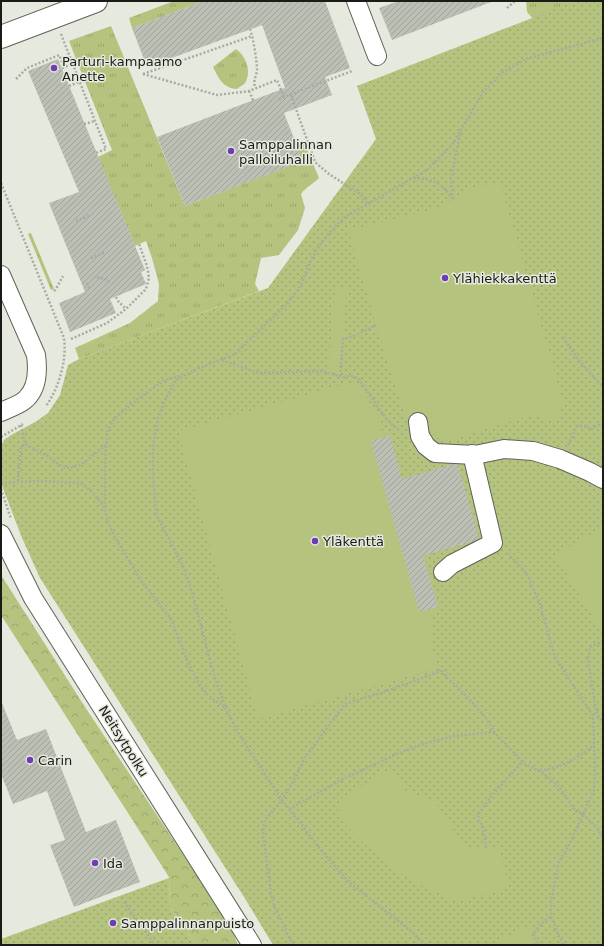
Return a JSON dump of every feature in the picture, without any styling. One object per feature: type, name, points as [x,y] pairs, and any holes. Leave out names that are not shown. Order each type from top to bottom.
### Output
[{"type":"main road","points":[[1,37],[96,1]]},
{"type":"street","points":[[356,1],[377,56]]},
{"type":"street","points":[[1,275],[36,355],[38,375],[32,392],[26,400],[1,412]]},
{"type":"street","points":[[418,422],[420,436],[426,446],[435,453],[472,454],[504,449],[533,451],[560,459],[603,479]]},
{"type":"street","points":[[443,572],[452,564],[494,543],[472,454]]},
{"type":"street","name":"Neitsytpolku","points":[[1,534],[33,598],[252,945]]},
{"type":"path","points":[[507,8],[515,1]]},
{"type":"path","points":[[250,29],[257,69],[254,79],[255,88]]},
{"type":"path","points":[[252,36],[143,74],[217,95],[249,91],[277,80],[284,98]]},
{"type":"path","points":[[426,945],[349,882],[324,854],[282,800],[240,736],[226,710],[213,672],[192,592],[183,566],[156,514],[153,446],[158,418],[166,398],[176,380],[199,368],[235,354],[287,304],[299,289],[318,246],[330,231],[345,217],[427,170],[452,145],[484,91],[503,72],[513,65],[546,52],[603,38]]},
{"type":"path","points":[[63,39],[106,149],[96,153]]},
{"type":"path","points":[[16,79],[27,68],[59,55],[63,67],[72,64]]},
{"type":"path","points":[[279,100],[352,71]]},
{"type":"path","points":[[69,86],[79,82]]},
{"type":"path","points":[[249,91],[253,100]]},
{"type":"path","points":[[291,95],[315,162],[329,174],[360,194],[368,204]]},
{"type":"path","points":[[84,124],[95,121]]},
{"type":"path","points":[[414,178],[425,179],[442,185],[453,200],[451,179],[460,131]]},
{"type":"path","points":[[76,221],[89,216]]},
{"type":"path","points":[[71,339],[107,323],[126,309],[146,289],[149,278],[147,266],[139,244]]},
{"type":"path","points":[[91,258],[104,253]]},
{"type":"path","points":[[54,291],[56,290],[63,276]]},
{"type":"path","points":[[97,277],[108,280],[110,284]]},
{"type":"path","points":[[87,283],[90,290]]},
{"type":"path","points":[[116,297],[126,309]]},
{"type":"path","points":[[340,376],[343,339],[352,337],[376,325]]},
{"type":"path","points":[[563,337],[572,352],[589,373],[603,386]]},
{"type":"path","points":[[222,360],[259,373],[311,370],[340,376],[352,376],[359,379],[387,420],[402,433],[426,446]]},
{"type":"path","points":[[184,375],[163,381],[115,418],[108,430],[106,445],[105,508],[108,521],[115,538],[142,582],[171,619],[188,663],[199,684],[208,695],[226,710]]},
{"type":"path","points":[[560,459],[577,426],[586,426],[592,429],[603,423]]},
{"type":"path","points":[[21,425],[25,444]]},
{"type":"path","points":[[25,444],[48,456],[59,465],[69,468],[82,464],[106,445]]},
{"type":"path","points":[[18,481],[21,447],[25,444]]},
{"type":"path","points":[[1,483],[18,481],[54,481],[81,484],[92,492],[105,508]]},
{"type":"path","points":[[494,543],[506,552],[528,574],[540,604],[556,659],[593,716],[595,770],[594,790],[559,862],[552,902],[551,915],[558,935],[564,945]]},
{"type":"path","points":[[603,641],[590,648],[588,659],[597,714],[603,722]]},
{"type":"path","points":[[293,945],[275,908],[271,894],[263,832],[265,820],[282,800],[304,759],[345,704],[393,689],[442,670],[446,677],[460,689],[486,718],[494,732],[525,764],[538,770],[555,783],[564,793],[575,811],[583,814],[598,829],[603,838]]},
{"type":"path","points":[[593,716],[597,714]]},
{"type":"path","points":[[289,809],[341,780],[400,753],[426,743],[454,736],[494,732]]},
{"type":"path","points":[[538,770],[556,768],[573,761],[594,745]]},
{"type":"path","points":[[486,848],[482,827],[478,819],[479,813],[493,794],[523,761]]},
{"type":"path","points":[[124,902],[155,945]]},
{"type":"path","points":[[540,945],[537,944],[533,935],[538,927],[551,915]]},
{"type":"green space","points":[[174,1],[204,1],[132,28],[129,18]]},
{"type":"green space","points":[[526,1],[603,1],[603,8],[545,33],[527,12]]},
{"type":"green space","points":[[576,1],[603,1],[603,945],[273,945],[244,897],[40,578],[22,538],[1,483],[1,446],[4,440],[11,435],[37,421],[48,413],[60,395],[68,365],[79,359],[268,288],[376,139],[357,86]]},
{"type":"green space","points":[[111,26],[185,206],[302,161],[296,144],[304,142],[319,178],[301,194],[305,208],[298,230],[279,255],[261,258],[255,284],[259,291],[79,359],[75,348],[130,323],[158,301],[159,284],[146,241],[135,246],[98,157],[112,150],[69,41]]},
{"type":"green space","points":[[236,49],[243,56],[248,69],[245,83],[237,89],[225,85],[213,67]]},
{"type":"green space","name":"Ylähiekkakenttä","points":[[500,182],[563,401],[556,423],[532,415],[443,442],[418,422],[407,421],[376,325],[348,230],[441,207],[474,187]]},
{"type":"green space","points":[[31,233],[54,289],[51,290],[28,234]]},
{"type":"green space","points":[[335,287],[347,288],[340,373],[328,373]]},
{"type":"green space","name":"Yläkenttä","points":[[356,381],[378,416],[383,434],[389,433],[440,609],[432,613],[433,651],[439,668],[258,719],[178,431]]},
{"type":"green space","points":[[603,527],[603,634],[555,555]]},
{"type":"green space","points":[[1,575],[85,707],[230,925],[238,945],[196,945],[170,907],[169,877],[1,615]]},
{"type":"green space","points":[[386,771],[395,773],[405,790],[435,801],[467,850],[498,847],[509,885],[497,892],[457,901],[414,882],[400,873],[356,837],[340,819],[338,812],[342,798]]},
{"type":"green space","name":"Samppalinnanpuisto","points":[[169,878],[170,907],[196,945],[1,945],[1,939]]},
{"type":"green space","points":[[529,926],[538,945],[489,945]]},
{"type":"building","points":[[204,1],[325,1],[350,68],[325,77],[332,95],[284,113],[303,161],[185,206],[157,137],[285,88],[262,25],[147,67],[132,28]]},
{"type":"building","points":[[399,1],[491,2],[392,40],[379,8]]},
{"type":"building","points":[[58,59],[145,270],[141,272],[146,284],[110,299],[116,313],[70,332],[59,303],[85,292],[49,203],[79,192],[28,71]]},
{"type":"building","points":[[390,435],[402,479],[454,464],[458,465],[479,538],[472,542],[423,556],[438,607],[419,612],[371,441]]},
{"type":"building","points":[[1,703],[17,740],[46,729],[86,832],[116,820],[140,882],[74,907],[50,845],[65,840],[47,791],[13,804],[1,774]]},
{"type":"place","name":"Parturi-kampaamo Anette","points":[[54,68]]},
{"type":"place","name":"Samppalinnan palloiluhalli","points":[[231,151]]},
{"type":"place","name":"Ylähiekkakenttä","points":[[445,278]]},
{"type":"place","name":"Yläkenttä","points":[[315,541]]},
{"type":"place","name":"Carin","points":[[30,760]]},
{"type":"place","name":"Ida","points":[[95,863]]},
{"type":"place","name":"Samppalinnanpuisto","points":[[113,923]]}]
